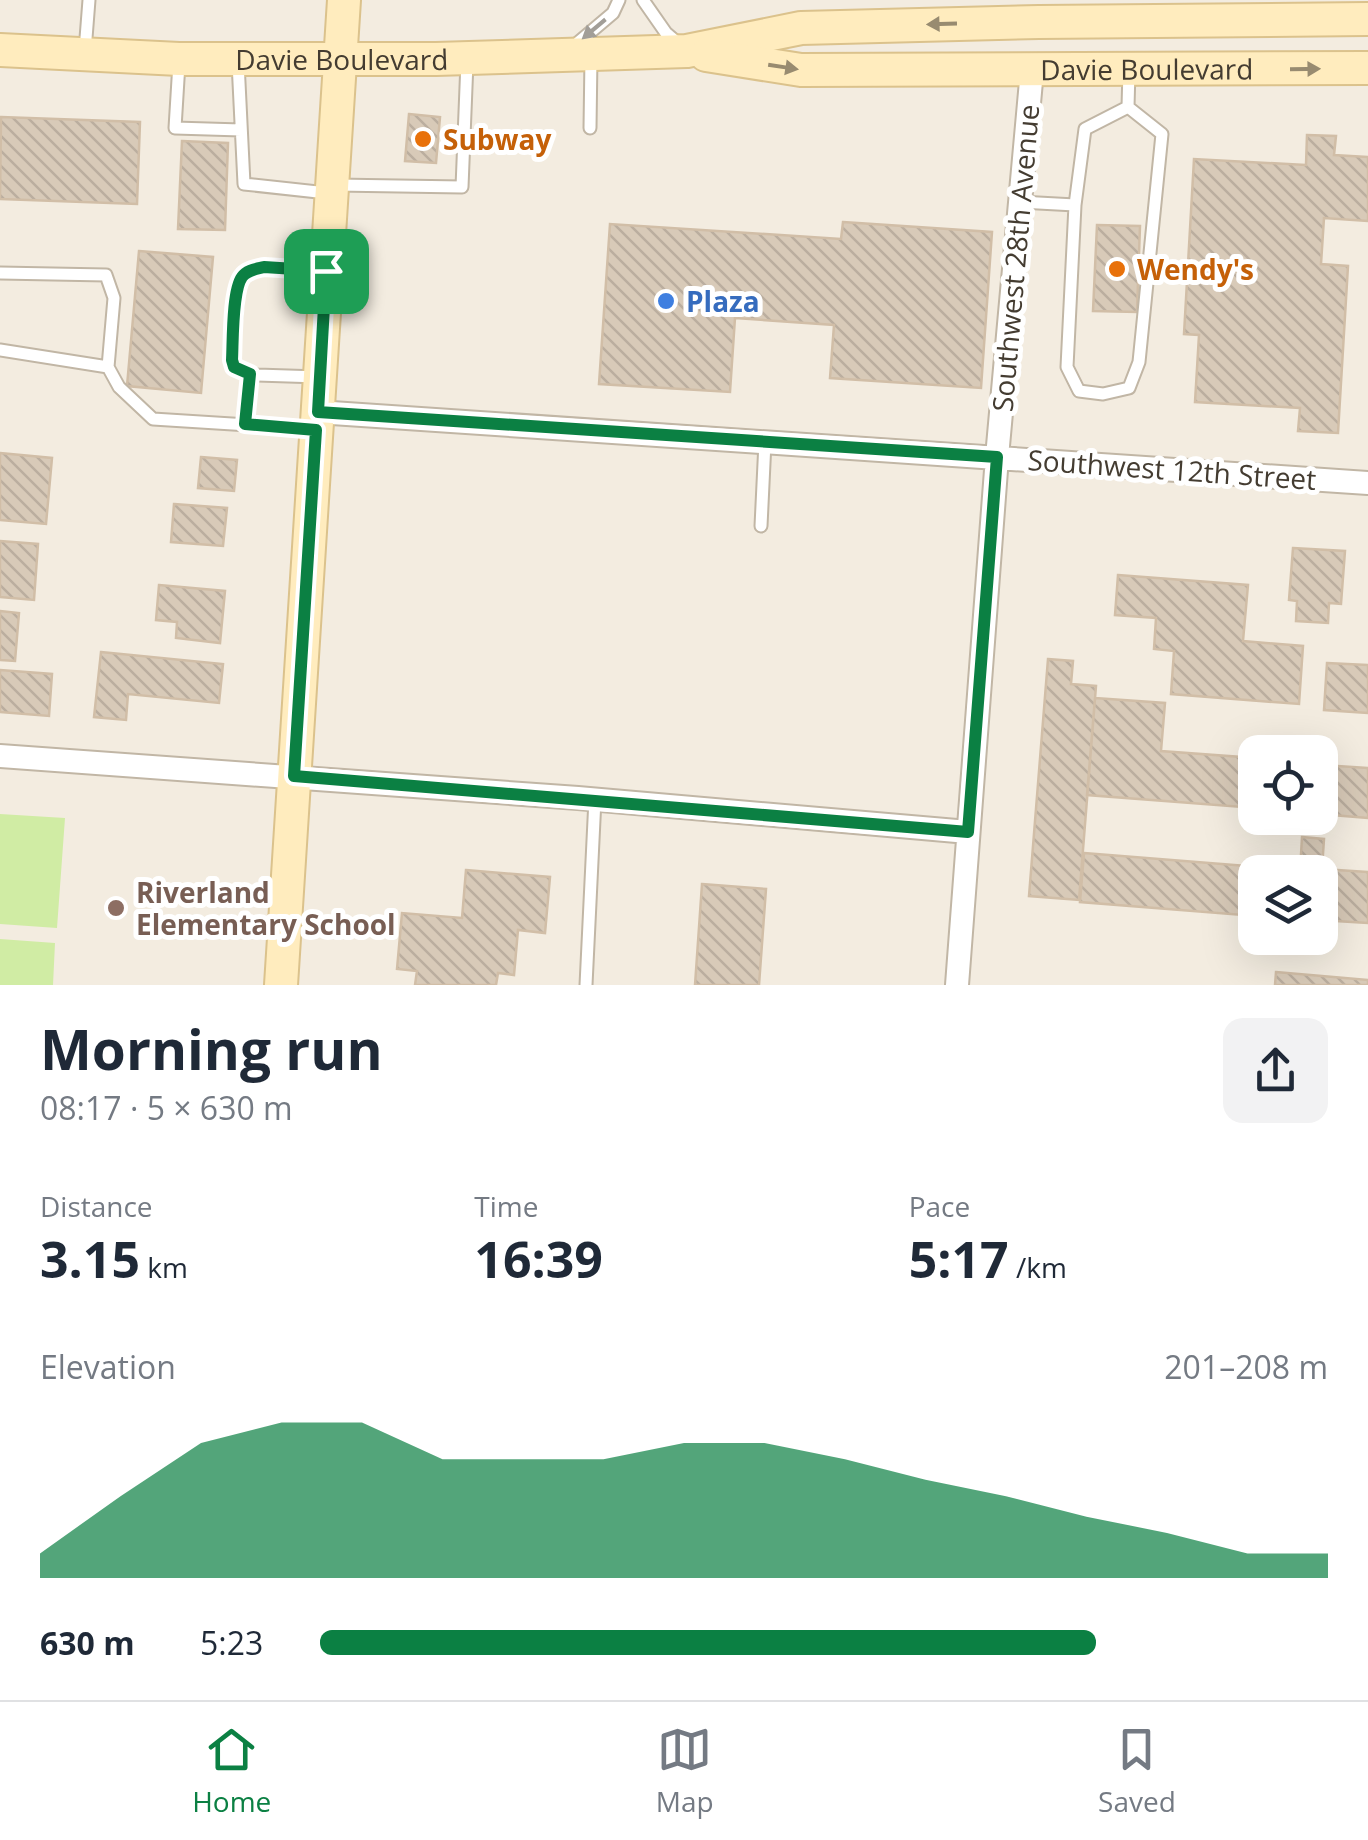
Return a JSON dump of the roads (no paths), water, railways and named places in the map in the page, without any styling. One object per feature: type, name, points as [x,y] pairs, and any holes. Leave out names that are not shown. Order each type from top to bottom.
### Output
[{"type":"main road","points":[[280,985],[344,0]]},
{"type":"main road","name":"Davie Boulevard","points":[[0,50],[179,59],[468,58],[687,52],[801,28],[985,14],[1173,11],[1368,18]]},
{"type":"main road","points":[[1032,70],[1044,48],[1062,38],[1173,11]]},
{"type":"main road","name":"Davie Boulevard","points":[[687,52],[801,70],[1368,68]]},
{"type":"street","name":"Southwest 28th Avenue","points":[[957,985],[997,457],[1032,70]]},
{"type":"street","name":"Southwest 12th Street","points":[[317,421],[765,442],[1368,483]]},
{"type":"street","points":[[0,756],[595,799],[968,832]]},
{"type":"lane","points":[[84,54],[89,0]]},
{"type":"lane","points":[[590,128],[577,55],[614,12],[618,0]]},
{"type":"lane","points":[[644,0],[666,33],[687,52]]},
{"type":"lane","points":[[238,60],[244,184],[331,190],[462,187],[468,58]]},
{"type":"lane","points":[[179,59],[176,128],[241,130]]},
{"type":"lane","points":[[1128,107],[1129,70]]},
{"type":"lane","points":[[1128,107],[1162,134],[1139,362],[1129,388],[1103,394],[1079,390],[1067,366],[1075,205],[1086,128],[1128,107]]},
{"type":"lane","points":[[1020,202],[1075,205]]},
{"type":"lane","points":[[320,377],[250,374],[234,367],[232,360],[239,281],[246,272],[264,267],[326,271]]},
{"type":"lane","points":[[0,273],[106,275],[114,298],[108,367],[119,387],[153,419],[245,424],[317,421]]},
{"type":"lane","points":[[0,350],[108,367]]},
{"type":"lane","points":[[245,424],[250,374]]},
{"type":"lane","points":[[761,526],[765,442]]},
{"type":"lane","points":[[586,985],[595,799]]},
{"type":"place","name":"Subway","points":[[423,139]]},
{"type":"place","name":"Wendy's","points":[[1117,269]]},
{"type":"place","name":"Plaza","points":[[666,301]]},
{"type":"place","name":"Riverland Elementary School","points":[[116,908]]}]
